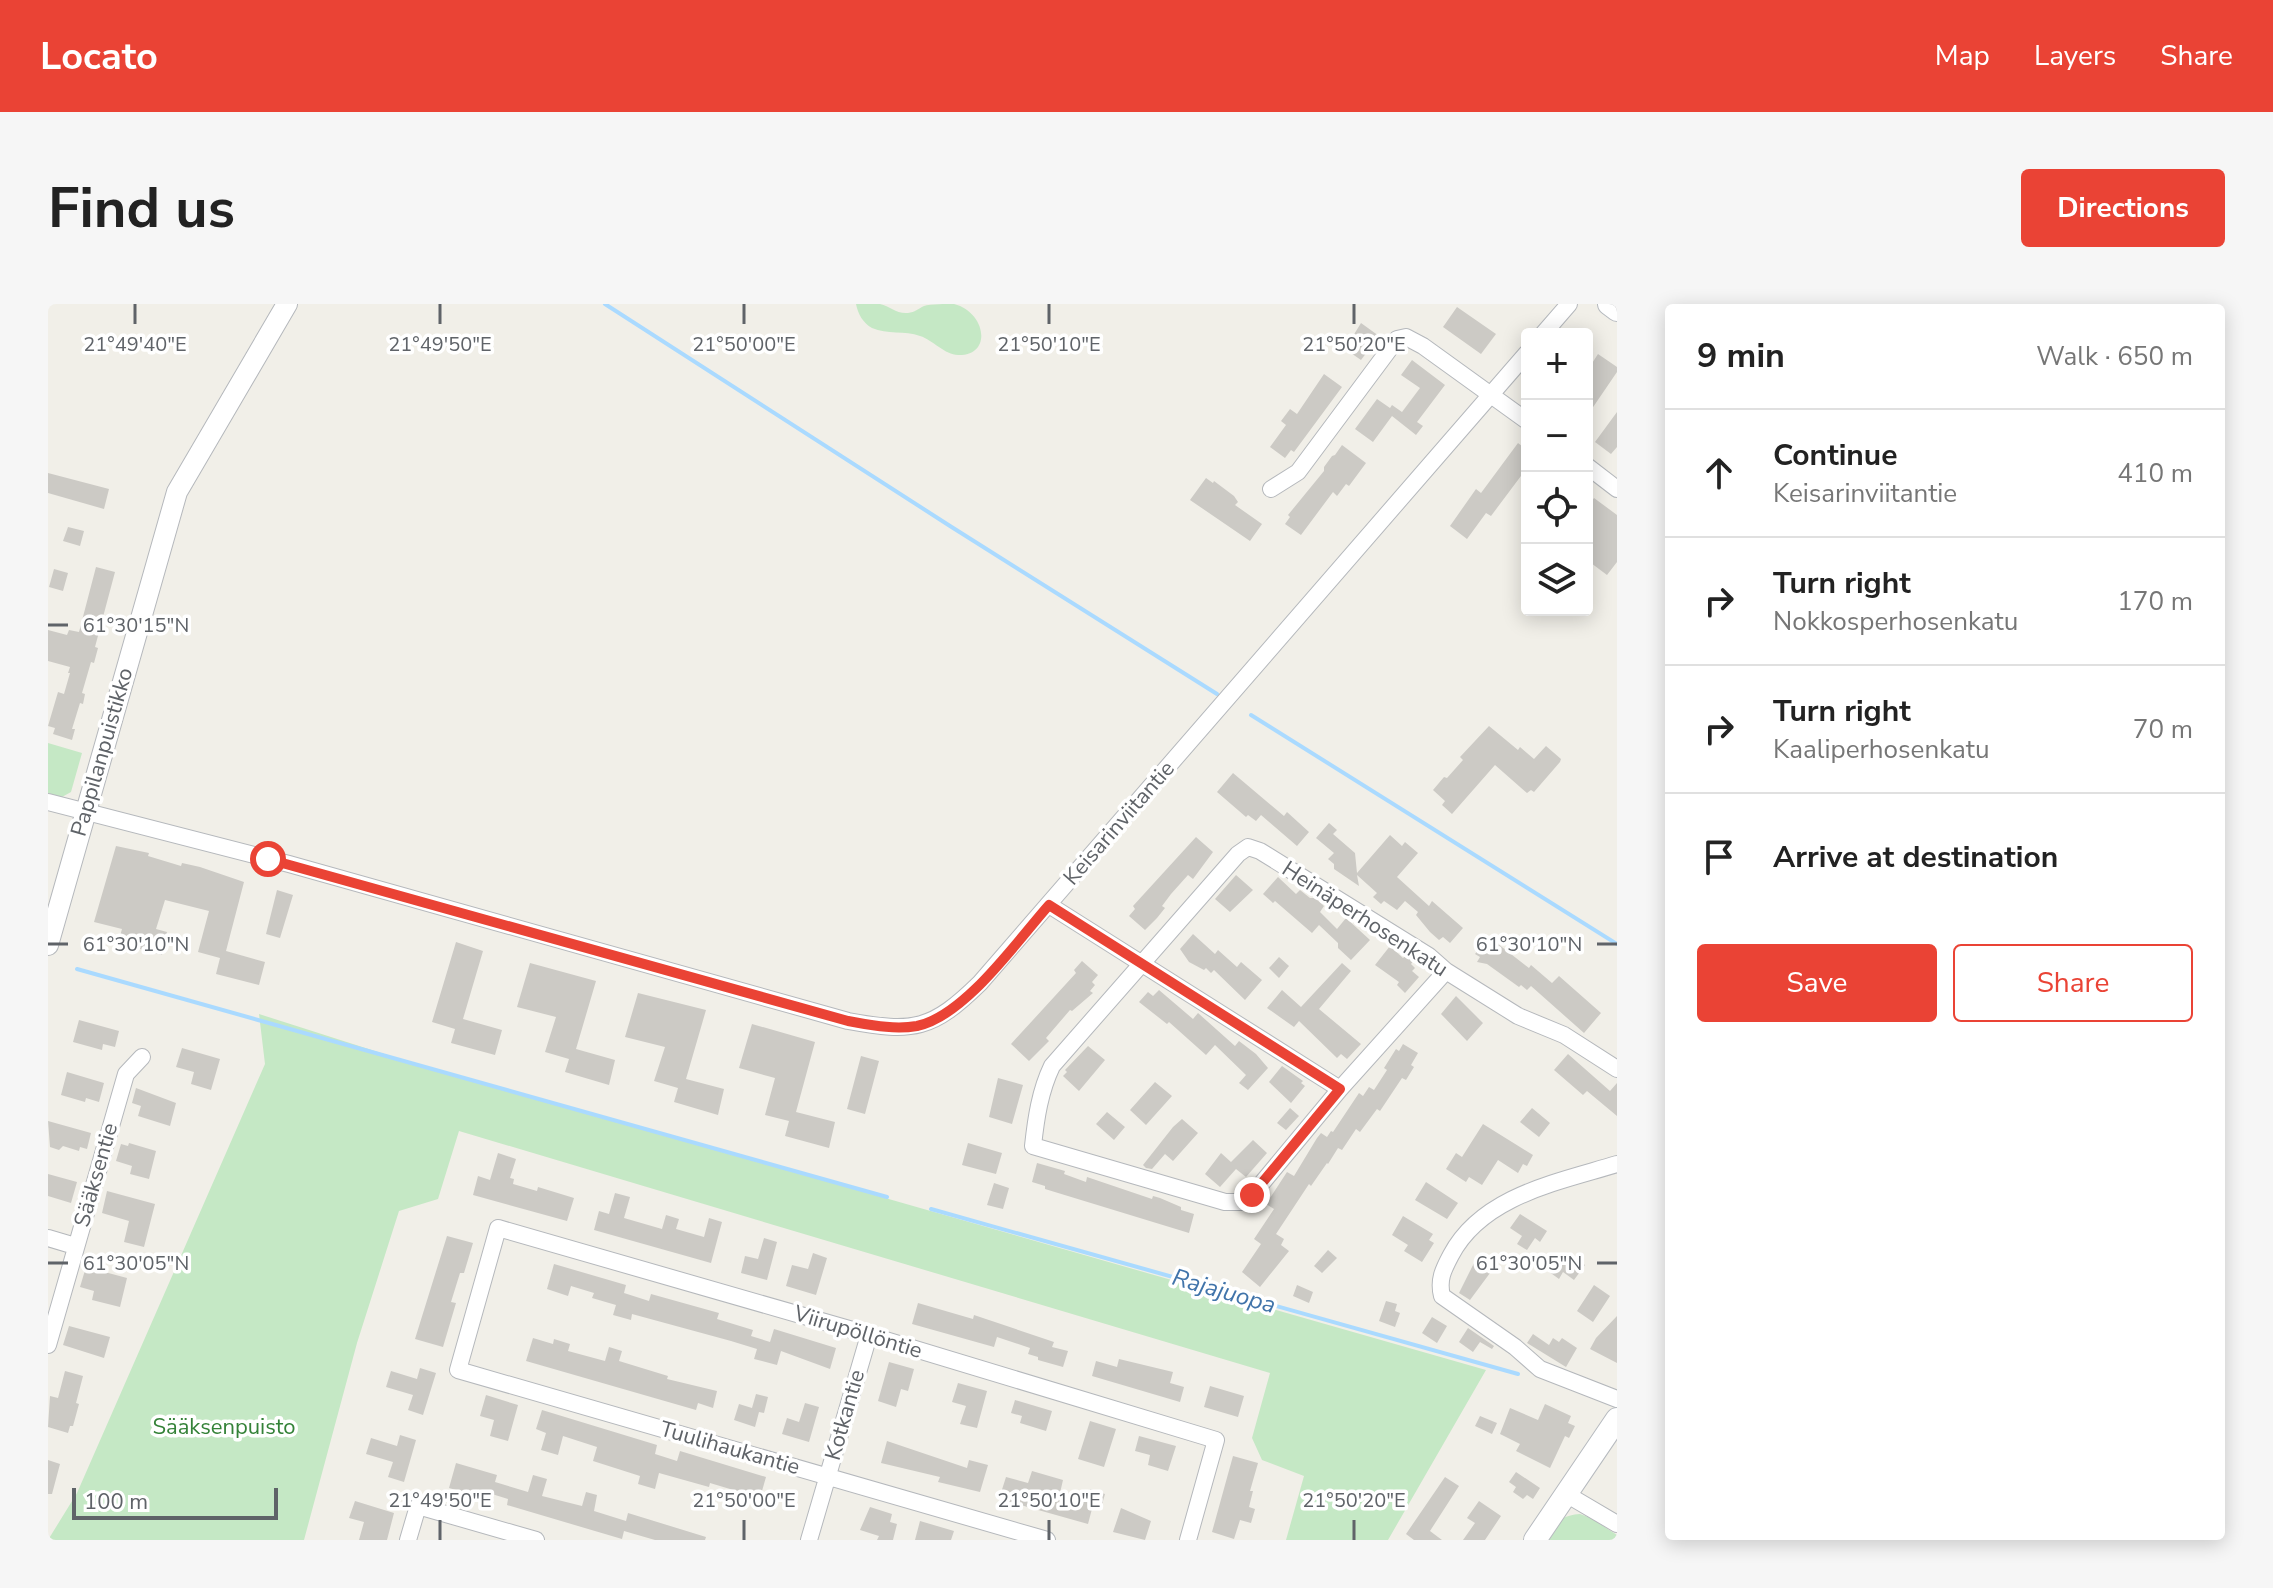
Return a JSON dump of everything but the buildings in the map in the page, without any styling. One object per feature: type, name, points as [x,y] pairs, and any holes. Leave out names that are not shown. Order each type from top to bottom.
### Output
[{"type":"main road","points":[[1609,304],[1617,310]]},
{"type":"main road","points":[[1535,1540],[1617,1419]]},
{"type":"street","name":"Pappilanpuistikko","points":[[48,945],[177,492],[287,304]]},
{"type":"street","points":[[1548,328],[1569,304]]},
{"type":"street","points":[[1271,489],[1298,472],[1397,339],[1406,337],[1423,346],[1521,417]]},
{"type":"street","name":"Keisarinviitantie","points":[[48,802],[289,864],[833,1017],[884,1027],[916,1026],[952,1010],[980,983],[1521,360]]},
{"type":"street","points":[[1593,471],[1617,489]]},
{"type":"street","name":"Heinäperhosenkatu","points":[[1141,962],[1238,854],[1248,847],[1260,851],[1429,956],[1446,971],[1518,1016],[1564,1035],[1617,1069]]},
{"type":"street","points":[[1049,905],[1340,1089]]},
{"type":"street","points":[[1141,962],[1052,1066],[1045,1080],[1033,1146],[1225,1202],[1242,1202],[1252,1195],[1340,1089],[1446,971]]},
{"type":"street","name":"Sääksentie","points":[[48,1345],[126,1074],[142,1057]]},
{"type":"street","points":[[1617,1164],[1502,1203],[1478,1219],[1454,1249],[1438,1283],[1442,1296],[1515,1347],[1540,1369],[1617,1399]]},
{"type":"street","name":"Viirupöllöntie","points":[[458,1370],[498,1228],[869,1335],[1216,1440],[1188,1540]]},
{"type":"street","points":[[48,1238],[75,1246]]},
{"type":"street","name":"Kotkantie","points":[[809,1540],[869,1335]]},
{"type":"street","name":"Tuulihaukantie","points":[[458,1370],[1047,1540]]},
{"type":"street","points":[[1566,1494],[1617,1524]]},
{"type":"street","points":[[408,1540],[418,1506],[536,1540]]},
{"type":"green space","points":[[856,304],[880,304],[908,313],[927,305],[954,304],[973,315],[979,324],[981,341],[977,349],[969,353],[953,354],[920,336],[872,328],[861,318]]},
{"type":"green space","points":[[48,743],[82,753],[71,792],[62,797],[48,793]]},
{"type":"green space","name":"Sääksenpuisto","points":[[259,1014],[403,1060],[1486,1370],[1388,1540],[1286,1540],[1304,1476],[1262,1460],[1252,1438],[1270,1373],[459,1131],[438,1199],[399,1211],[357,1343],[304,1540],[48,1540],[77,1493],[265,1064]]},
{"type":"green space","points":[[1580,1514],[1617,1535],[1617,1540],[1549,1540],[1563,1519]]},
{"type":"waterway","points":[[605,304],[1217,694]]},
{"type":"waterway","points":[[1251,715],[1617,944]]},
{"type":"waterway","points":[[77,969],[887,1197]]},
{"type":"waterway","name":"Rajajuopa","points":[[931,1209],[1518,1374]]},
{"type":"route","points":[[268,859],[848,1021],[884,1027],[916,1026],[952,1010],[1049,905],[1340,1089],[1252,1195]]}]
